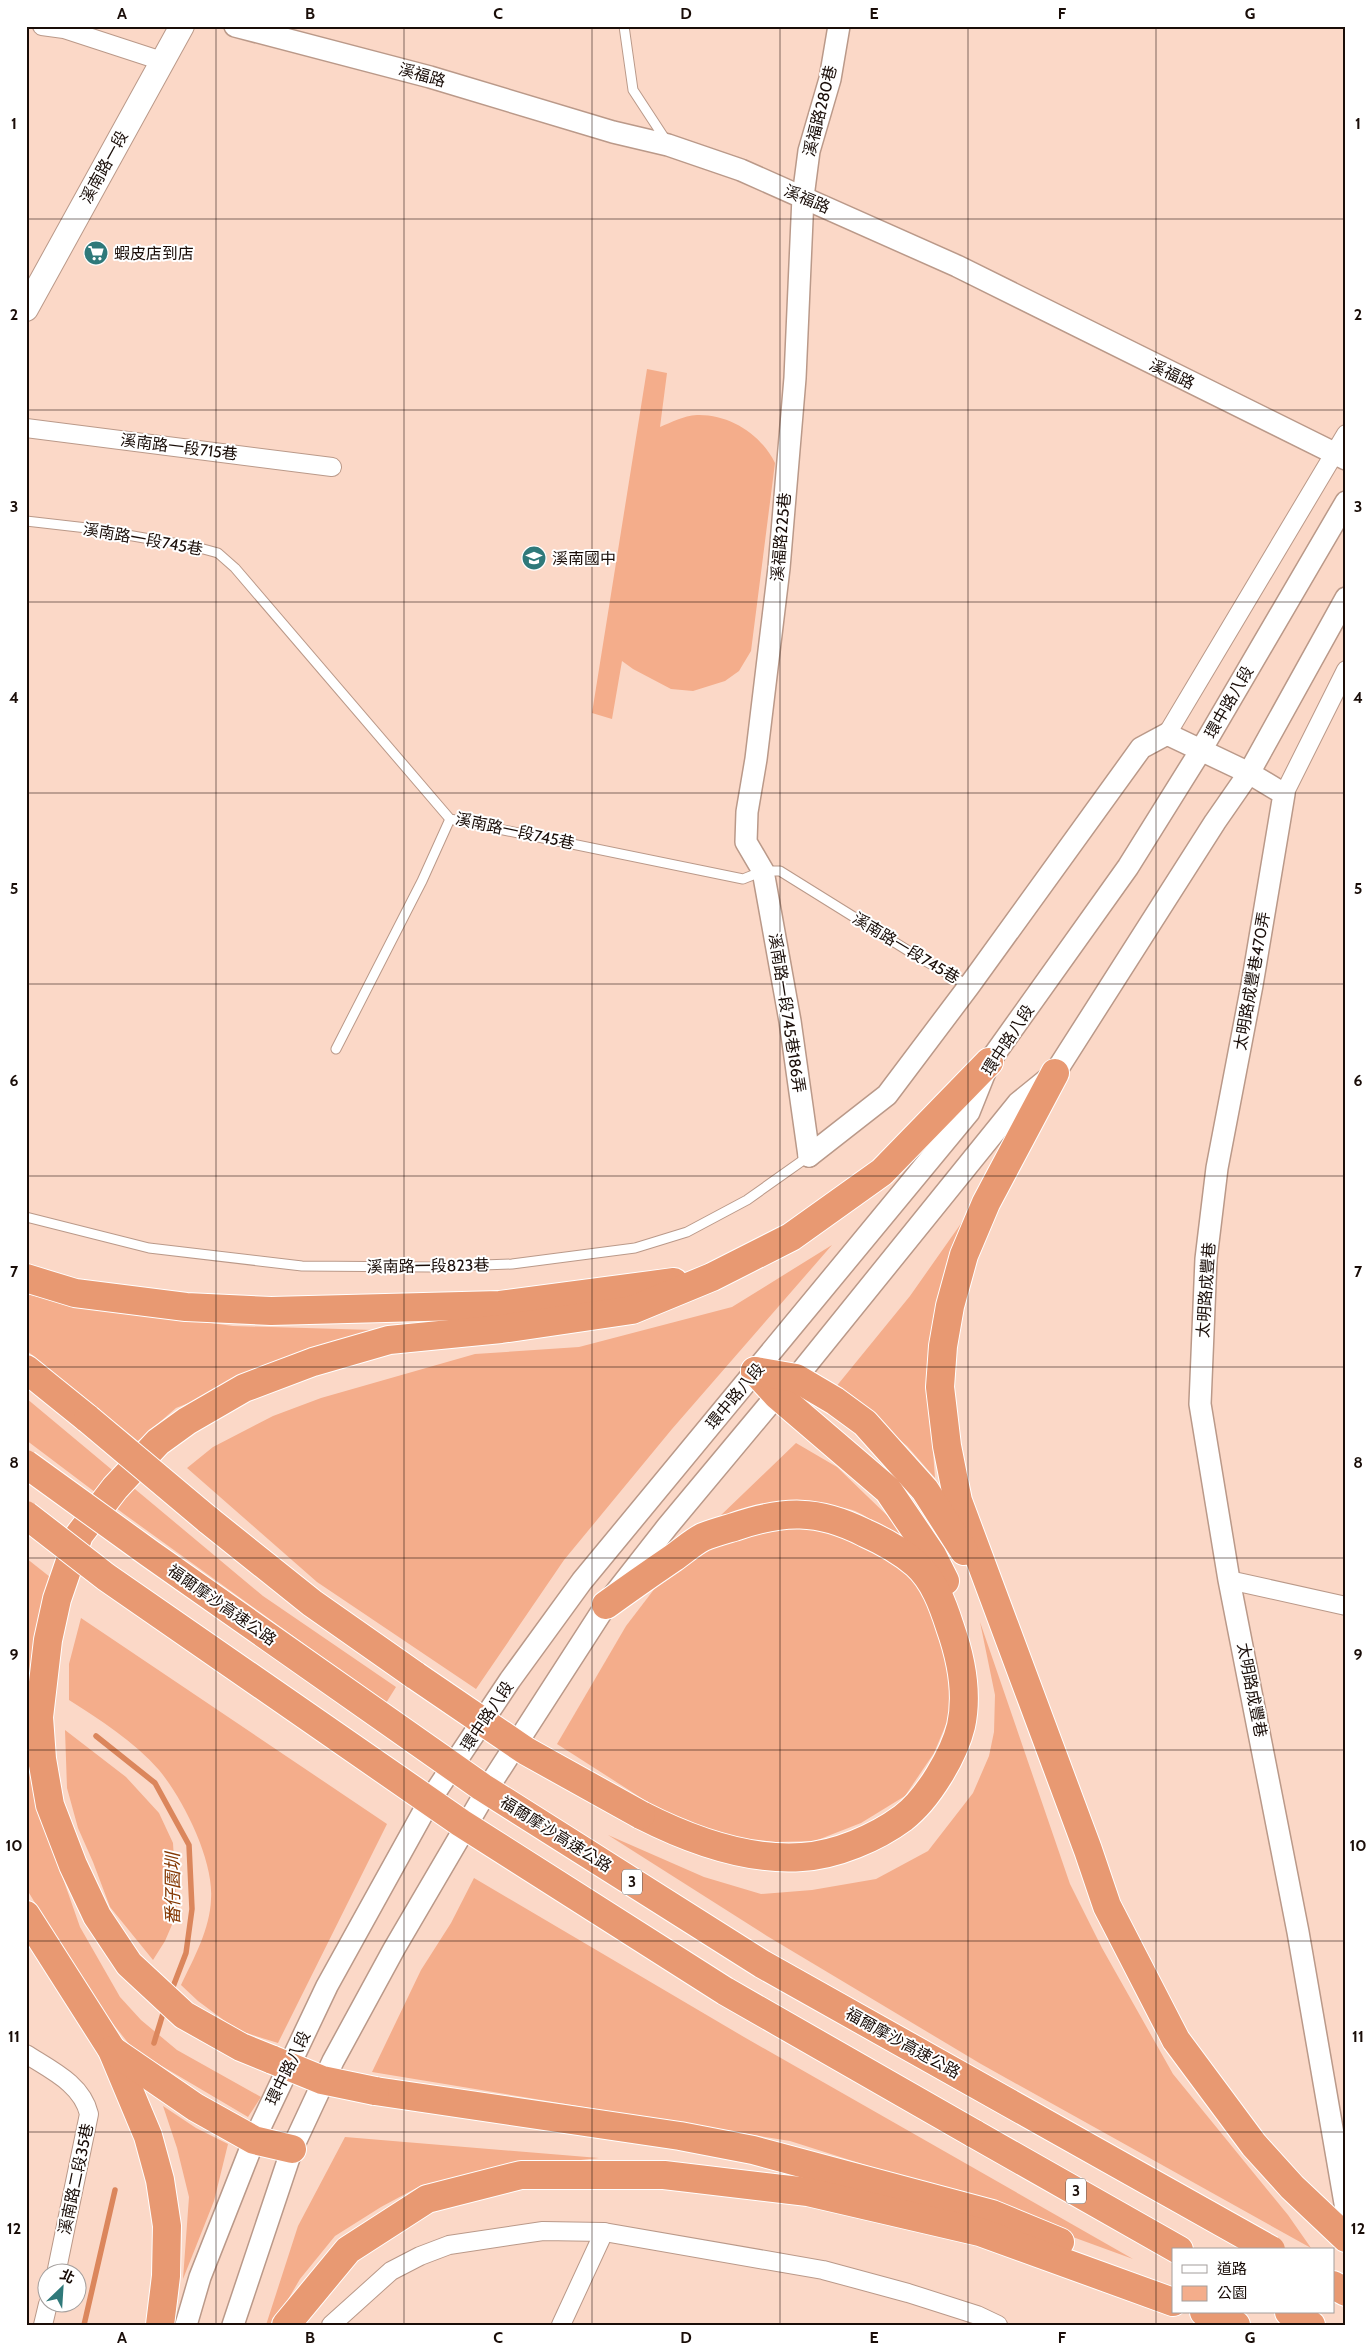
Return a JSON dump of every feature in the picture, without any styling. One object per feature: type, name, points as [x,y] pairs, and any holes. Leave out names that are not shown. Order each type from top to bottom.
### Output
[{"type":"highway","points":[[989,1062],[882,1172],[791,1237],[712,1277],[632,1310],[502,1329],[389,1340],[313,1362],[244,1388],[187,1421],[158,1442],[115,1488],[79,1535],[60,1590],[48,1640],[39,1717],[42,1760],[50,1805],[73,1865],[97,1916],[129,1964],[184,2015],[241,2047],[322,2080],[375,2091],[680,2136],[753,2150],[992,2214],[1102,2260],[1172,2295]]},
{"type":"highway","points":[[1055,1073],[986,1203],[964,1255],[950,1306],[943,1346],[940,1387],[947,1446],[958,1501],[1088,1850],[1107,1906],[1147,1987],[1176,2040],[1254,2145],[1292,2187],[1346,2238]]},
{"type":"highway","points":[[26,1278],[85,1294],[186,1307],[271,1311],[500,1304],[712,1277]]},
{"type":"highway","points":[[26,1369],[312,1603],[526,1751],[641,1815],[705,1843],[743,1854],[768,1857],[802,1857],[823,1854],[859,1842],[904,1817],[929,1789],[948,1760],[961,1726],[964,1693],[973,1663],[963,1615],[932,1555],[888,1490],[787,1387]]},
{"type":"highway","points":[[755,1371],[787,1387],[835,1401],[865,1423],[925,1490],[997,1606]]},
{"type":"highway","name":"福爾摩沙高速公路","points":[[26,1464],[149,1554],[458,1770],[540,1824],[762,1964],[1266,2248]]},
{"type":"highway","points":[[606,1605],[703,1537],[755,1520],[778,1515],[805,1514],[822,1516],[846,1523],[886,1543],[917,1565],[941,1598],[958,1648],[964,1693]]},
{"type":"highway","name":"3","points":[[26,1515],[106,1577],[461,1823],[725,1991],[1175,2248]]},
{"type":"highway","points":[[26,1915],[112,2050],[148,2136],[160,2180],[166,2226],[166,2276],[160,2325]]},
{"type":"highway","points":[[112,2050],[195,2107],[254,2140],[292,2149]]},
{"type":"highway","points":[[286,2325],[348,2250],[427,2199],[521,2175],[664,2175],[727,2184],[808,2192],[980,2232],[1172,2302]]},
{"type":"highway","points":[[1334,2286],[1346,2292]]},
{"type":"highway","points":[[1292,2314],[1311,2325]]},
{"type":"main road","name":"溪南路一段","points":[[26,309],[182,26]]},
{"type":"street","points":[[42,26],[64,29],[162,61]]},
{"type":"street","name":"溪福路","points":[[235,26],[430,77],[613,132],[668,145],[740,170],[957,266],[1147,362],[1340,456]]},
{"type":"street","name":"溪福路280巷","points":[[803,197],[809,151],[830,79],[839,26]]},
{"type":"street","name":"溪福路225巷","points":[[762,871],[746,842],[747,812],[756,759],[779,568],[796,378],[803,197]]},
{"type":"street","name":"溪南路一段715巷","points":[[26,428],[332,467]]},
{"type":"street","points":[[809,1156],[887,1095],[970,986],[1141,748],[1167,734],[1340,456],[1346,434]]},
{"type":"street","name":"環中路八段","points":[[186,2325],[200,2277],[254,2140],[327,1986],[430,1800],[510,1680],[582,1581],[969,1112],[989,1062],[1128,867],[1201,750],[1346,502]]},
{"type":"street","name":"環中路八段","points":[[233,2325],[292,2149],[333,2061],[394,1949],[493,1780],[606,1605],[667,1527],[787,1387],[1018,1103],[1055,1073],[1249,773],[1346,598]]},
{"type":"street","points":[[1167,734],[1249,773],[1284,794],[1346,670]]},
{"type":"street","name":"太明路成豐巷470弄","points":[[1217,1168],[1252,985],[1284,794]]},
{"type":"street","name":"溪南路一段745巷186弄","points":[[762,871],[790,1021],[809,1156]]},
{"type":"street","name":"太明路成豐巷","points":[[1217,1168],[1206,1259],[1200,1404],[1229,1580],[1339,2152],[1346,2209]]},
{"type":"street","points":[[1229,1580],[1346,1606]]},
{"type":"street","name":"溪南路二段35巷","points":[[26,2054],[69,2081],[86,2102],[89,2114],[58,2264]]},
{"type":"street","points":[[331,2325],[391,2271],[420,2256],[449,2245],[543,2232],[604,2232],[823,2270],[908,2292],[977,2315],[998,2325]]},
{"type":"street","points":[[561,2325],[604,2232]]},
{"type":"lane","points":[[624,26],[633,90],[668,145]]},
{"type":"lane","name":"溪南路一段745巷","points":[[26,521],[87,528],[218,553],[236,568],[450,819],[743,879],[762,871],[780,871],[906,950],[970,986]]},
{"type":"lane","points":[[336,1049],[422,881],[450,819]]},
{"type":"lane","name":"溪南路一段823巷","points":[[26,1217],[149,1248],[302,1266],[430,1267],[512,1264],[635,1248],[686,1232],[747,1200],[809,1156]]},
{"type":"green space","points":[[647,369],[667,373],[660,427],[697,415],[721,418],[732,422],[753,435],[775,463],[751,651],[739,671],[725,681],[693,691],[671,689],[622,661],[612,719],[592,713]]},
{"type":"green space","points":[[967,1215],[930,1411],[935,1478],[907,1446],[835,1388],[910,1296]]},
{"type":"green space","points":[[832,1245],[672,1429],[564,1560],[476,1689],[317,1582],[187,1468],[213,1447],[273,1416],[321,1398],[475,1354],[579,1347],[732,1307]]},
{"type":"green space","points":[[26,1294],[64,1303],[233,1326],[374,1330],[176,1408],[138,1441],[26,1350]]},
{"type":"green space","points":[[26,1398],[263,1596],[396,1687],[386,1703],[124,1514],[26,1440]]},
{"type":"green space","points":[[796,1443],[837,1467],[896,1524],[922,1561],[873,1521],[855,1511],[843,1508],[827,1506],[788,1508],[718,1518]]},
{"type":"green space","points":[[796,1526],[821,1529],[897,1559],[927,1598],[948,1665],[951,1698],[947,1722],[934,1753],[905,1796],[861,1823],[815,1841],[776,1842],[742,1839],[706,1831],[660,1810],[557,1744],[626,1626],[665,1575],[730,1536]]},
{"type":"green space","points":[[26,1558],[50,1577],[32,1681],[26,1675]]},
{"type":"green space","points":[[81,1618],[387,1824],[278,2043],[237,2030],[198,2001],[181,1985],[208,1921],[211,1883],[208,1866],[187,1813],[159,1770],[128,1740],[69,1700],[69,1664]]},
{"type":"green space","points":[[980,1622],[1070,1884],[1102,1948],[1173,2074],[1288,2215],[1311,2248],[981,2064],[767,1936],[608,1835],[704,1877],[761,1894],[812,1890],[876,1879],[928,1851],[973,1793],[989,1756],[994,1732],[995,1695]]},
{"type":"green space","points":[[65,1730],[126,1777],[159,1813],[173,1843],[177,1913],[165,1941],[153,1960],[110,1907],[78,1828],[67,1788]]},
{"type":"green space","points":[[26,1745],[39,1810],[80,1927],[120,1997],[141,2020],[177,2050],[261,2097],[248,2117],[133,2049],[94,2000],[26,1888]]},
{"type":"green space","points":[[474,1878],[744,2037],[1133,2259],[941,2189],[790,2141],[372,2072],[421,1970],[451,1923]]},
{"type":"green space","points":[[163,2106],[196,2128],[228,2144],[214,2201],[183,2279],[189,2197],[177,2148]]},
{"type":"green space","points":[[345,2137],[599,2158],[500,2169],[422,2185],[381,2207],[335,2236],[300,2279],[273,2325],[266,2325],[298,2226]]},
{"type":"waterway","name":"番仔園圳","points":[[96,1736],[155,1783],[189,1845],[192,1909],[186,1953],[171,1992]]},
{"type":"waterway","name":"番仔園圳","points":[[154,2043],[165,2007]]},
{"type":"waterway","name":"番仔園圳","points":[[84,2325],[115,2190]]},
{"type":"place","name":"蝦皮店到店","points":[[96,253]]},
{"type":"place","name":"溪南國中","points":[[534,558]]}]
